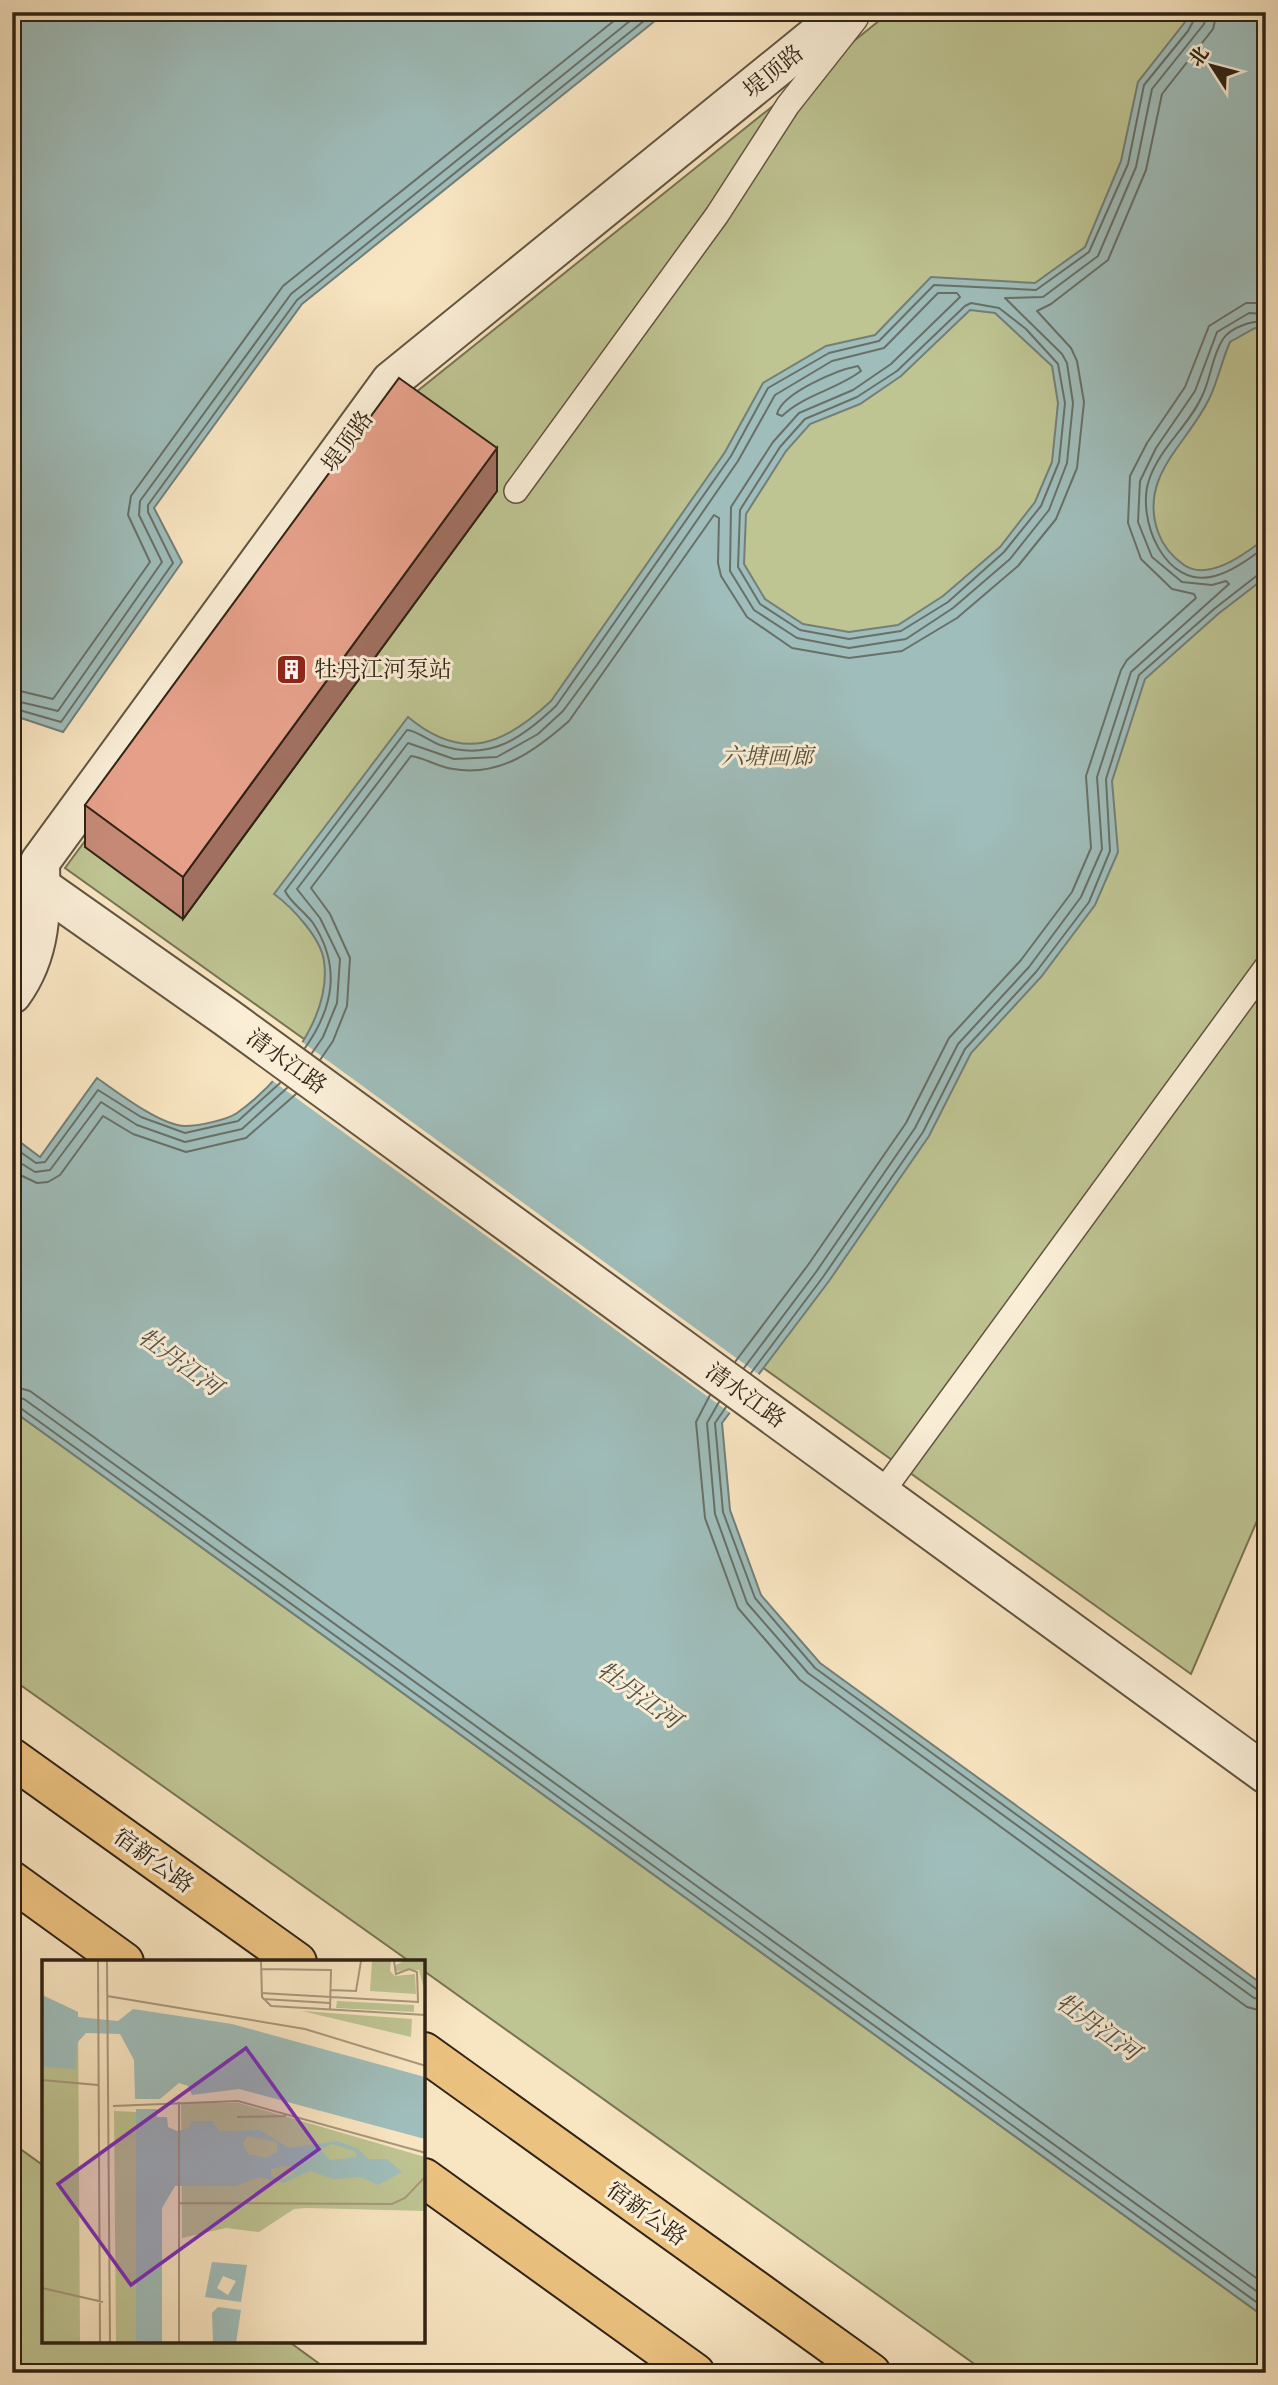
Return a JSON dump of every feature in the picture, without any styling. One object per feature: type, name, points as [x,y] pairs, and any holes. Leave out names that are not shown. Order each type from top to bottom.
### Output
[{"type":"highway","name":"宿新公路","points":[[12,1758],[293,1960]]},
{"type":"highway","points":[[12,1881],[121,1960]]},
{"type":"highway","name":"宿新公路","points":[[425,2053],[871,2373]]},
{"type":"highway","points":[[425,2179],[695,2373]]},
{"type":"street","name":"堤顶路","points":[[12,994],[26,975],[42,918],[40,862],[391,381],[845,12]]},
{"type":"street","name":"清水江路","points":[[40,886],[226,1017],[1266,1774]]},
{"type":"lane","points":[[516,491],[717,215],[788,105],[861,12]]},
{"type":"lane","points":[[881,1494],[1266,968]]},
{"type":"green space","name":"六塘画廊","points":[[890,12],[1266,12],[1266,1500],[1191,1674],[65,868],[415,393]]},
{"type":"green space","points":[[12,1410],[1266,2318],[1266,2373],[987,2373],[425,1972],[425,1960],[408,1960],[12,1679]]},
{"type":"green space","points":[[12,2143],[42,2165],[42,2343],[291,2343],[332,2373],[12,2373]]},
{"type":"water","points":[[12,12],[666,12],[302,304],[154,508],[182,562],[63,732],[12,715]]},
{"type":"water","name":"牡丹江河","points":[[1193,12],[1266,12],[1266,330],[1255,328],[1230,342],[1210,397],[1160,476],[1155,493],[1154,512],[1158,532],[1165,546],[1179,562],[1194,569],[1205,570],[1227,564],[1266,538],[1266,577],[1218,614],[1145,679],[1112,781],[1118,852],[1095,905],[1041,977],[971,1053],[929,1136],[829,1281],[722,1423],[730,1510],[761,1595],[820,1663],[1266,1987],[1266,2318],[12,1410],[12,1136],[40,1157],[97,1078],[152,1115],[175,1125],[205,1124],[226,1118],[253,1100],[286,1066],[300,1047],[320,1004],[324,983],[322,952],[312,933],[274,894],[408,717],[447,740],[465,744],[500,738],[517,729],[551,701],[725,452],[763,383],[826,346],[875,335],[931,277],[1035,283],[1085,247],[1121,161],[1138,82]],"holes":[[[970,310],[995,313],[1052,366],[1058,403],[1052,462],[1035,502],[1000,547],[943,596],[898,625],[849,632],[803,624],[765,599],[744,564],[746,514],[786,451],[810,424],[860,404],[901,376]]]},
{"type":"pier","points":[[298,1039],[761,1376],[733,1415],[270,1079]]},
{"type":"building","name":"牡丹江河泵站","points":[[399,378],[497,448],[183,877],[85,805]]},
{"type":"building","points":[[12,1143],[18,1147],[12,1154]]},
{"type":"place","name":"牡丹江河泵站","points":[[291,669]]}]
